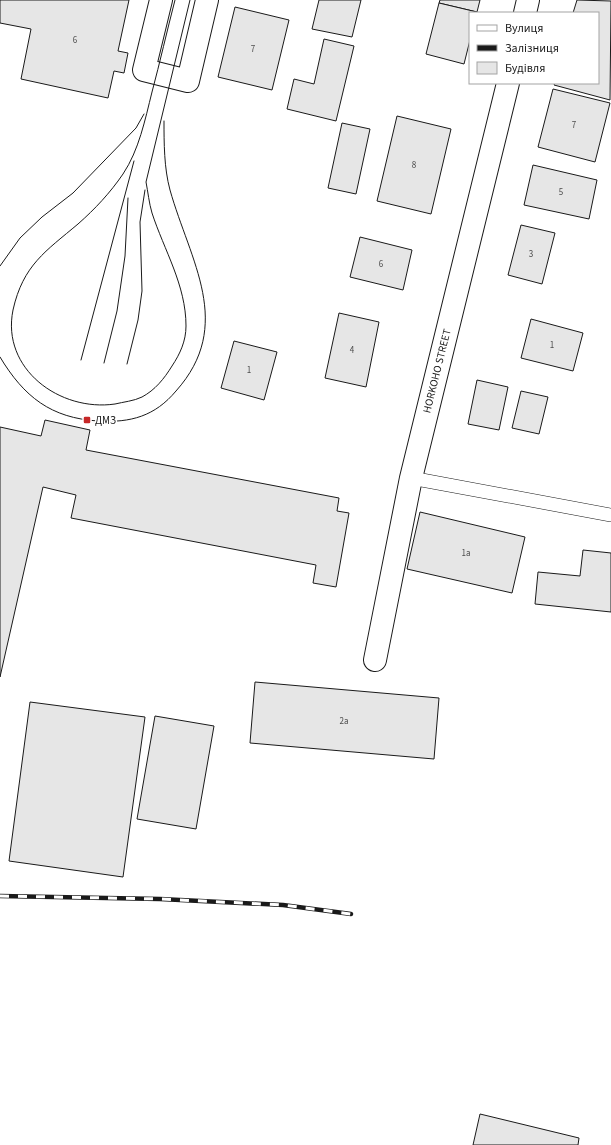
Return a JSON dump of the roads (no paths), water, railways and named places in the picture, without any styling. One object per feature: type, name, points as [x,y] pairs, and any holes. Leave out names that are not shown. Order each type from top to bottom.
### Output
[{"type":"street","points":[[161,0],[144,70],[188,81],[207,0]]},
{"type":"street","points":[[525,12],[528,0]]},
{"type":"street","name":"HORKOHO STREET","points":[[375,660],[411,478],[508,84]]},
{"type":"lane","points":[[411,478],[611,514]]},
{"type":"tram line","points":[[175,0],[144,124],[129,165],[113,188],[96,207],[37,260],[23,281],[17,294],[13,310],[12,331],[16,351],[25,368],[39,382],[55,393],[74,401],[94,405],[115,404],[142,397],[155,388],[166,375],[178,357],[184,342],[186,326],[182,296],[174,268],[152,213],[146,182],[190,0]]},
{"type":"tram line","points":[[0,266],[20,238],[42,217],[73,193],[136,128],[144,114]]},
{"type":"tram line","points":[[0,357],[19,383],[40,403],[66,415],[98,421],[121,421],[132,419],[160,407],[176,391],[194,366],[203,342],[205,317],[203,292],[168,182],[165,156],[164,121]]},
{"type":"tram line","points":[[81,360],[134,161]]},
{"type":"tram line","points":[[127,364],[138,320],[142,291],[140,222],[145,190]]},
{"type":"tram line","points":[[104,363],[117,311],[125,256],[128,198]]},
{"type":"railway","points":[[0,896],[160,899],[283,905],[351,914]]},
{"type":"place","name":"ДМЗ","points":[[87,420]]}]
